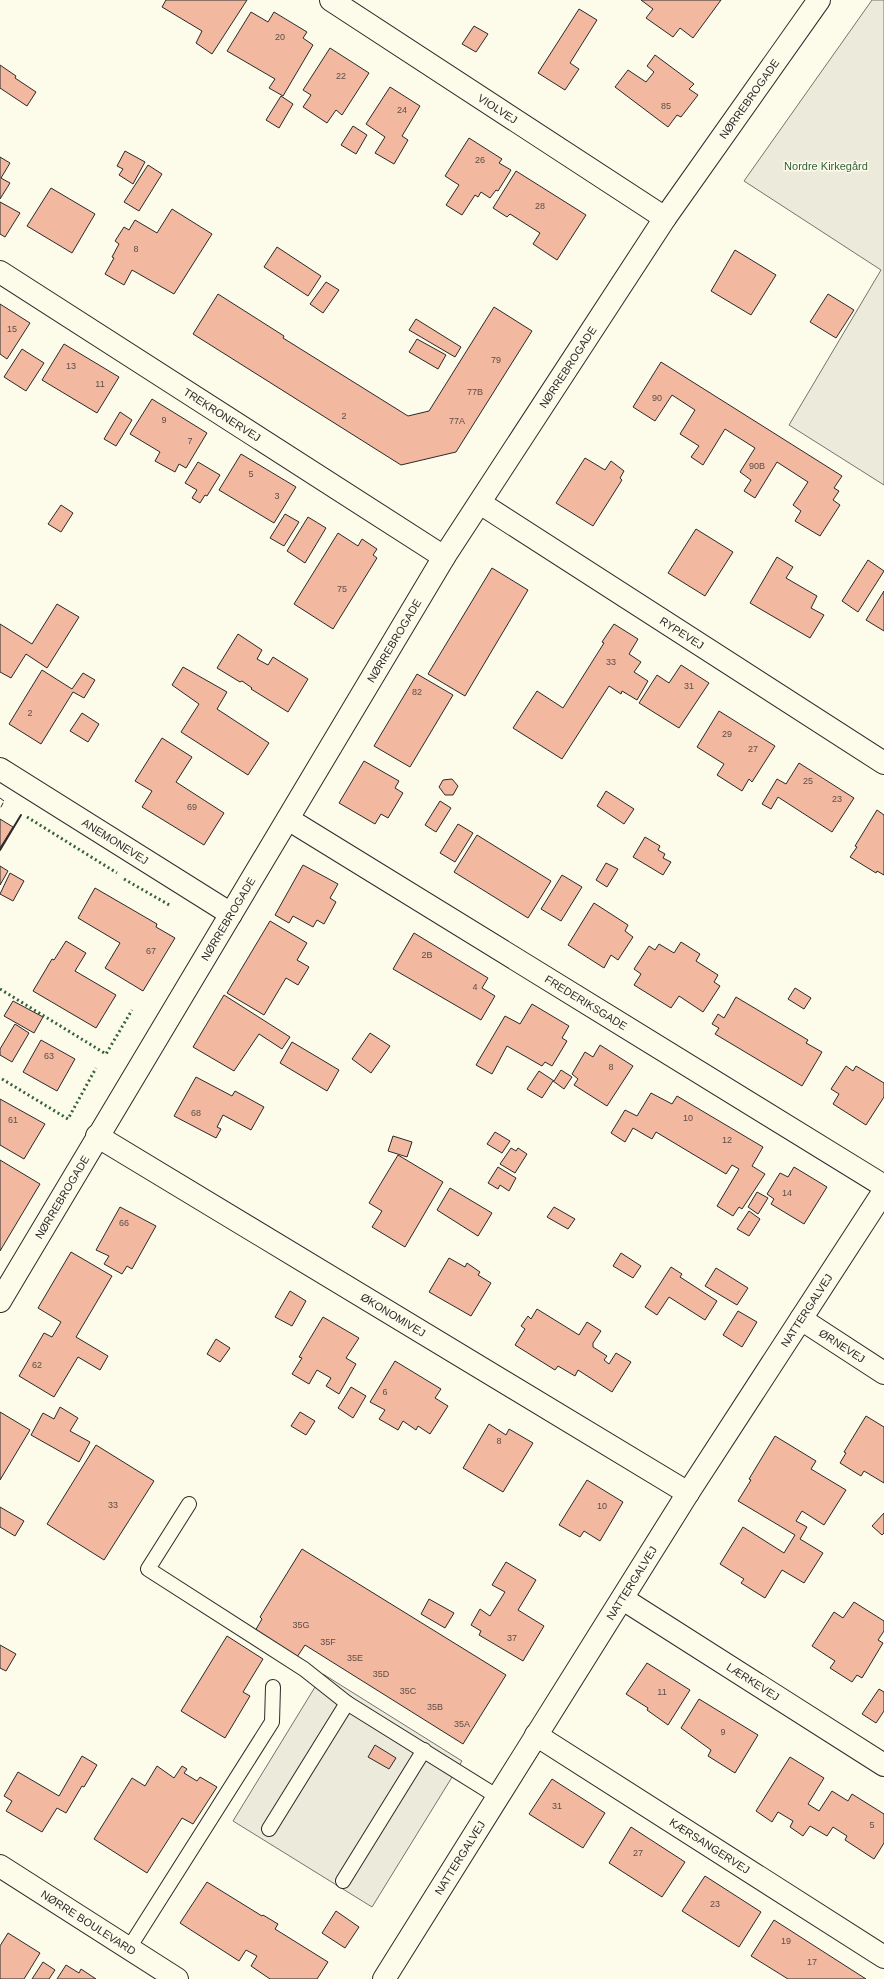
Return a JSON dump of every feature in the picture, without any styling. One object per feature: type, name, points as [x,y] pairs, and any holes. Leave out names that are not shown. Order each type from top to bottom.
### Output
[{"type":"street","name":"VIOLVEJ","points":[[331,0],[665,218]]},
{"type":"street","name":"NØRREBROGADE","points":[[0,1301],[97,1136],[444,557],[665,218],[819,0]]},
{"type":"street","name":"TREKRONERVEJ","points":[[0,272],[444,557]]},
{"type":"street","name":"RYPEVEJ","points":[[480,503],[884,763]]},
{"type":"street","name":"ANEMONEVEJ","points":[[0,769],[231,914]]},
{"type":"street","name":"FREDERIKSGADE","points":[[288,819],[884,1186]]},
{"type":"street","name":"ØKONOMIVEJ","points":[[97,1136],[688,1493]]},
{"type":"street","name":"NATTERGALVEJ","points":[[384,1979],[688,1493],[884,1191]]},
{"type":"street","name":"ØRNEVEJ","points":[[801,1319],[884,1373]]},
{"type":"street","name":"LÆRKEVEJ","points":[[623,1599],[884,1765]]},
{"type":"street","name":"KÆRSANGERVEJ","points":[[536,1735],[884,1957]]},
{"type":"street","name":"NØRRE BOULEVARD","points":[[0,1866],[177,1979]]},
{"type":"lane","points":[[189,1504],[148,1570],[304,1669],[347,1703],[498,1797]]},
{"type":"lane","points":[[129,1948],[272,1722],[273,1687]]},
{"type":"lane","points":[[269,1829],[347,1703]]},
{"type":"lane","points":[[342,1881],[424,1750]]},
{"type":"green space","name":"Nordre Kirkegård","points":[[872,0],[884,0],[884,485],[789,425],[881,270],[744,181]]},
{"type":"shaded area","points":[[323,1674],[462,1761],[372,1907],[233,1821]]},
{"type":"building","points":[[166,0],[247,0],[212,54],[196,43],[202,31],[162,7]]},
{"type":"building","points":[[641,0],[721,0],[693,38],[680,28],[673,37],[646,18],[653,9]]},
{"type":"building","points":[[579,9],[597,20],[570,63],[579,69],[565,90],[538,73]]},
{"type":"building","points":[[251,12],[268,22],[274,12],[307,32],[303,38],[313,45],[283,96],[269,88],[275,79],[227,51]]},
{"type":"building","points":[[474,26],[488,34],[476,52],[462,44]]},
{"type":"building","points":[[330,48],[369,73],[342,115],[336,110],[327,123],[303,107],[311,95],[303,90]]},
{"type":"building","points":[[655,55],[694,84],[689,89],[698,95],[681,117],[677,115],[668,127],[615,87],[628,70],[646,82],[654,72],[647,66]]},
{"type":"building","points":[[0,65],[16,76],[15,78],[36,92],[27,106],[0,88]]},
{"type":"building","points":[[390,87],[420,106],[402,136],[408,140],[394,164],[375,153],[385,137],[366,124]]},
{"type":"building","points":[[281,96],[293,104],[279,128],[266,120]]},
{"type":"building","points":[[353,126],[367,135],[356,154],[341,145]]},
{"type":"building","points":[[469,138],[502,159],[499,163],[511,170],[498,191],[496,190],[490,198],[481,192],[478,197],[475,195],[462,215],[446,205],[459,185],[445,176]]},
{"type":"building","points":[[125,151],[145,162],[133,184],[119,175],[123,169],[117,166]]},
{"type":"building","points":[[0,157],[10,163],[1,178],[10,183],[0,199]]},
{"type":"building","points":[[148,165],[162,174],[139,211],[124,202]]},
{"type":"building","points":[[516,171],[586,215],[557,260],[533,244],[540,233],[510,214],[507,217],[493,208]]},
{"type":"building","points":[[51,188],[95,214],[72,253],[27,226]]},
{"type":"building","points":[[0,202],[20,213],[5,237],[0,234]]},
{"type":"building","points":[[172,209],[212,234],[174,294],[132,270],[124,285],[105,274],[114,258],[112,257],[119,244],[115,241],[124,227],[129,230],[135,220],[157,233]]},
{"type":"building","points":[[277,247],[321,276],[308,296],[264,267]]},
{"type":"building","points":[[735,250],[776,275],[751,315],[711,291]]},
{"type":"building","points":[[326,282],[339,290],[323,313],[310,304]]},
{"type":"building","points":[[218,294],[284,336],[283,338],[408,416],[429,411],[494,307],[532,331],[456,452],[401,465],[193,334]]},
{"type":"building","points":[[828,294],[854,310],[836,338],[810,322]]},
{"type":"building","points":[[0,304],[30,323],[7,359],[0,354]]},
{"type":"building","points":[[416,319],[461,347],[455,357],[409,330]]},
{"type":"building","points":[[417,339],[446,355],[438,369],[409,352]]},
{"type":"building","points":[[64,344],[119,377],[97,413],[42,380]]},
{"type":"building","points":[[22,349],[44,363],[26,391],[4,377]]},
{"type":"building","points":[[661,362],[842,476],[834,488],[839,491],[833,500],[840,505],[820,536],[795,521],[801,511],[793,505],[808,482],[777,462],[755,498],[744,491],[751,480],[740,472],[755,448],[725,429],[703,465],[691,457],[699,446],[680,434],[695,410],[672,395],[655,421],[633,407]]},
{"type":"building","points":[[152,399],[207,433],[186,468],[179,464],[175,472],[155,461],[160,452],[130,434]]},
{"type":"building","points":[[120,412],[132,420],[116,446],[104,439]]},
{"type":"building","points":[[241,454],[296,487],[274,523],[219,490]]},
{"type":"building","points":[[585,458],[605,470],[611,461],[624,471],[620,478],[622,480],[593,526],[556,503]]},
{"type":"building","points":[[198,462],[220,475],[207,496],[205,495],[200,503],[192,498],[197,490],[185,483]]},
{"type":"building","points":[[61,505],[73,513],[61,532],[48,524]]},
{"type":"building","points":[[285,514],[299,522],[284,546],[270,538]]},
{"type":"building","points":[[308,517],[326,528],[305,563],[287,551]]},
{"type":"building","points":[[696,529],[733,552],[705,596],[668,573]]},
{"type":"building","points":[[338,533],[358,546],[362,539],[377,549],[373,555],[377,558],[333,629],[294,604]]},
{"type":"building","points":[[777,557],[793,567],[786,578],[817,596],[811,608],[824,615],[810,638],[750,603]]},
{"type":"building","points":[[868,560],[884,571],[858,612],[842,601]]},
{"type":"building","points":[[492,568],[528,590],[465,696],[428,674]]},
{"type":"building","points":[[884,591],[884,631],[866,620]]},
{"type":"building","points":[[57,604],[79,617],[47,668],[26,654],[11,678],[0,672],[0,624],[32,644]]},
{"type":"building","points":[[614,624],[638,639],[629,654],[641,662],[634,672],[648,681],[637,700],[622,691],[621,694],[609,686],[562,759],[513,728],[537,691],[563,708],[604,643],[602,642]]},
{"type":"building","points":[[238,634],[262,650],[257,659],[268,665],[273,657],[308,679],[288,712],[251,689],[252,688],[242,681],[240,682],[217,668]]},
{"type":"building","points":[[681,665],[709,683],[679,728],[639,703],[657,675],[669,683]]},
{"type":"building","points":[[183,667],[227,692],[217,709],[269,743],[248,775],[181,732],[199,704],[172,685]]},
{"type":"building","points":[[42,670],[72,689],[83,673],[95,680],[84,698],[73,692],[41,744],[9,724]]},
{"type":"building","points":[[417,674],[453,695],[410,767],[374,746]]},
{"type":"building","points":[[719,711],[775,746],[752,782],[749,779],[742,791],[717,775],[724,764],[697,747]]},
{"type":"building","points":[[82,713],[99,724],[88,742],[70,731]]},
{"type":"building","points":[[162,738],[192,757],[176,782],[224,813],[204,845],[142,807],[152,791],[135,781]]},
{"type":"building","points":[[364,761],[399,781],[395,788],[403,793],[388,818],[381,814],[375,824],[339,803]]},
{"type":"building","points":[[799,763],[854,798],[832,832],[778,797],[771,809],[762,804],[777,779],[786,784]]},
{"type":"building","points":[[452,779],[458,786],[453,795],[445,795],[439,787],[443,780]]},
{"type":"building","points":[[606,791],[634,809],[624,824],[597,806]]},
{"type":"building","points":[[440,801],[451,808],[436,832],[425,825]]},
{"type":"building","points":[[877,810],[884,815],[884,875],[877,871],[876,873],[850,857]]},
{"type":"building","points":[[0,819],[13,827],[0,848]]},
{"type":"building","points":[[458,824],[473,833],[455,862],[440,853]]},
{"type":"building","points":[[477,835],[551,881],[528,918],[454,872]]},
{"type":"building","points":[[645,837],[660,846],[658,850],[665,854],[663,858],[671,862],[663,875],[633,857]]},
{"type":"building","points":[[606,863],[618,869],[607,887],[596,880]]},
{"type":"building","points":[[303,865],[338,884],[330,898],[336,902],[324,924],[317,920],[313,927],[293,916],[289,923],[275,915]]},
{"type":"building","points":[[0,866],[8,871],[0,885]]},
{"type":"building","points":[[10,873],[24,881],[13,901],[0,894]]},
{"type":"building","points":[[562,875],[582,887],[561,921],[541,909]]},
{"type":"building","points":[[95,888],[157,924],[156,927],[175,938],[143,991],[105,968],[120,943],[78,918]]},
{"type":"building","points":[[594,903],[628,925],[625,931],[633,937],[618,960],[611,955],[604,968],[568,945]]},
{"type":"building","points":[[270,921],[307,943],[297,960],[309,967],[298,985],[286,978],[264,1015],[227,993]]},
{"type":"building","points":[[414,933],[488,978],[482,988],[495,996],[481,1020],[393,969]]},
{"type":"building","points":[[66,941],[86,953],[75,971],[116,995],[96,1028],[33,991],[52,959],[54,960]]},
{"type":"building","points":[[681,942],[700,954],[696,961],[718,975],[714,982],[720,986],[703,1012],[679,996],[671,1008],[634,985],[641,974],[634,969],[649,946],[655,950],[659,944],[674,953]]},
{"type":"building","points":[[795,988],[811,998],[804,1009],[788,999]]},
{"type":"building","points":[[224,995],[290,1037],[282,1049],[259,1034],[234,1071],[193,1047]]},
{"type":"building","points":[[736,997],[808,1040],[806,1043],[822,1052],[802,1086],[715,1034],[719,1028],[712,1024],[718,1014],[724,1018]]},
{"type":"building","points":[[13,1001],[43,1017],[34,1033],[4,1016]]},
{"type":"building","points":[[532,1004],[569,1026],[562,1038],[567,1041],[552,1066],[545,1062],[542,1066],[507,1046],[492,1074],[476,1065],[505,1016],[520,1024]]},
{"type":"building","points":[[15,1024],[29,1033],[12,1062],[0,1055],[0,1049]]},
{"type":"building","points":[[370,1033],[390,1046],[371,1073],[352,1059]]},
{"type":"building","points":[[41,1040],[75,1059],[57,1091],[23,1072]]},
{"type":"building","points":[[292,1042],[339,1070],[327,1091],[280,1063]]},
{"type":"building","points":[[600,1045],[633,1066],[607,1106],[574,1085],[578,1079],[572,1074],[585,1052],[593,1057]]},
{"type":"building","points":[[846,1066],[853,1071],[856,1066],[884,1083],[884,1097],[866,1125],[833,1104],[839,1094],[831,1089]]},
{"type":"building","points":[[561,1070],[572,1077],[564,1089],[553,1081],[542,1098],[527,1089],[539,1071],[554,1081]]},
{"type":"building","points":[[196,1077],[232,1096],[235,1091],[264,1107],[251,1130],[223,1115],[217,1127],[221,1129],[216,1138],[174,1116]]},
{"type":"building","points":[[651,1093],[672,1104],[677,1096],[763,1147],[752,1166],[765,1174],[742,1209],[739,1207],[733,1216],[717,1206],[739,1169],[732,1165],[726,1174],[656,1132],[652,1139],[633,1128],[625,1142],[611,1133],[625,1110],[637,1116]]},
{"type":"building","points":[[0,1099],[45,1124],[24,1159],[0,1145]]},
{"type":"building","points":[[495,1132],[510,1141],[502,1153],[487,1144]]},
{"type":"building","points":[[393,1136],[412,1142],[407,1157],[388,1151]]},
{"type":"building","points":[[511,1148],[516,1151],[518,1148],[527,1154],[515,1173],[500,1164]]},
{"type":"building","points":[[398,1155],[443,1182],[405,1247],[372,1227],[382,1211],[369,1203]]},
{"type":"building","points":[[0,1160],[40,1184],[0,1251]]},
{"type":"building","points":[[498,1167],[516,1178],[509,1191],[500,1185],[498,1189],[488,1183]]},
{"type":"building","points":[[794,1167],[827,1187],[804,1224],[771,1204],[774,1199],[767,1194],[780,1173],[788,1177]]},
{"type":"building","points":[[450,1188],[492,1213],[478,1236],[437,1210]]},
{"type":"building","points":[[757,1192],[768,1198],[758,1214],[748,1207]]},
{"type":"building","points":[[120,1207],[156,1226],[132,1269],[127,1266],[122,1274],[104,1264],[109,1256],[96,1250]]},
{"type":"building","points":[[554,1207],[575,1219],[568,1229],[547,1217]]},
{"type":"building","points":[[749,1211],[760,1219],[749,1236],[737,1229]]},
{"type":"building","points":[[71,1252],[112,1276],[76,1337],[108,1356],[100,1370],[78,1357],[54,1397],[19,1376],[44,1333],[52,1337],[61,1322],[38,1308]]},
{"type":"building","points":[[621,1253],[641,1266],[633,1278],[613,1266]]},
{"type":"building","points":[[449,1258],[465,1267],[467,1263],[480,1272],[478,1275],[491,1283],[471,1316],[429,1292]]},
{"type":"building","points":[[671,1267],[682,1274],[680,1277],[717,1301],[705,1320],[669,1297],[657,1315],[645,1307]]},
{"type":"building","points":[[716,1268],[748,1288],[737,1305],[705,1286]]},
{"type":"building","points":[[290,1291],[306,1301],[292,1326],[275,1317]]},
{"type":"building","points":[[537,1309],[579,1335],[587,1322],[601,1331],[593,1343],[593,1347],[607,1356],[604,1360],[609,1364],[616,1353],[631,1362],[612,1392],[578,1370],[575,1376],[558,1366],[555,1370],[515,1345],[525,1329],[521,1326],[528,1316],[531,1319]]},
{"type":"building","points":[[738,1311],[757,1322],[742,1347],[723,1335]]},
{"type":"building","points":[[323,1317],[359,1338],[346,1358],[356,1364],[339,1394],[326,1386],[331,1378],[317,1370],[309,1384],[292,1374],[302,1358],[299,1357]]},
{"type":"building","points":[[216,1339],[230,1348],[220,1362],[207,1354]]},
{"type":"building","points":[[395,1361],[441,1389],[435,1398],[448,1406],[430,1434],[418,1426],[416,1430],[403,1421],[398,1430],[379,1419],[385,1410],[370,1402]]},
{"type":"building","points":[[351,1387],[366,1396],[353,1418],[338,1408]]},
{"type":"building","points":[[60,1407],[78,1418],[70,1431],[90,1442],[79,1462],[31,1435],[43,1413],[54,1419]]},
{"type":"building","points":[[0,1412],[30,1430],[0,1480]]},
{"type":"building","points":[[300,1412],[315,1421],[306,1435],[291,1426]]},
{"type":"building","points":[[866,1416],[884,1427],[884,1483],[864,1471],[861,1476],[840,1463],[846,1453],[844,1452]]},
{"type":"building","points":[[489,1424],[506,1435],[509,1429],[533,1443],[503,1492],[463,1468]]},
{"type":"building","points":[[775,1436],[816,1461],[811,1469],[846,1490],[824,1525],[802,1511],[796,1521],[807,1527],[800,1539],[823,1553],[804,1583],[782,1570],[765,1598],[741,1583],[744,1579],[720,1564],[743,1527],[784,1553],[795,1535],[738,1501],[751,1480],[749,1479]]},
{"type":"building","points":[[96,1445],[154,1481],[104,1560],[47,1524]]},
{"type":"building","points":[[587,1480],[623,1502],[600,1541],[584,1531],[580,1537],[559,1525]]},
{"type":"building","points":[[0,1507],[24,1521],[15,1536],[0,1527]]},
{"type":"building","points":[[884,1513],[884,1533],[882,1535],[872,1526]]},
{"type":"building","points":[[302,1549],[506,1675],[463,1744],[305,1645],[297,1657],[255,1631],[262,1619],[260,1617]]},
{"type":"building","points":[[506,1562],[536,1580],[518,1610],[544,1626],[523,1661],[479,1635],[481,1631],[471,1625],[480,1609],[490,1616],[505,1592],[492,1585]]},
{"type":"building","points":[[429,1599],[454,1613],[445,1628],[421,1614]]},
{"type":"building","points":[[854,1602],[884,1621],[884,1631],[878,1640],[883,1643],[862,1678],[857,1675],[852,1682],[830,1668],[835,1661],[812,1646],[834,1612],[843,1618]]},
{"type":"building","points":[[227,1636],[263,1659],[243,1692],[250,1696],[225,1738],[181,1711]]},
{"type":"building","points":[[0,1645],[16,1654],[6,1671],[0,1668]]},
{"type":"building","points":[[647,1663],[690,1690],[668,1725],[647,1710],[648,1708],[626,1694]]},
{"type":"building","points":[[879,1689],[884,1692],[884,1711],[876,1723],[862,1714]]},
{"type":"building","points":[[699,1699],[758,1735],[735,1773],[708,1756],[711,1750],[681,1728]]},
{"type":"building","points":[[375,1745],[396,1758],[389,1769],[368,1757]]},
{"type":"building","points":[[82,1756],[97,1765],[84,1787],[82,1786],[66,1813],[57,1808],[42,1832],[6,1811],[12,1801],[4,1796],[18,1772],[59,1796]]},
{"type":"building","points":[[790,1757],[824,1778],[808,1804],[819,1811],[832,1791],[848,1801],[852,1794],[884,1814],[884,1843],[874,1859],[845,1840],[847,1836],[833,1827],[827,1836],[810,1826],[803,1836],[790,1827],[793,1821],[778,1812],[772,1822],[756,1811]]},
{"type":"building","points":[[157,1766],[174,1778],[182,1766],[187,1769],[184,1773],[197,1781],[200,1777],[217,1787],[193,1824],[182,1818],[147,1873],[94,1839],[132,1778],[145,1786]]},
{"type":"building","points":[[552,1779],[605,1813],[583,1848],[529,1814]]},
{"type":"building","points":[[631,1827],[685,1862],[662,1897],[609,1863]]},
{"type":"building","points":[[705,1876],[761,1912],[739,1947],[682,1911]]},
{"type":"building","points":[[207,1882],[262,1916],[263,1915],[278,1924],[275,1929],[328,1962],[317,1979],[270,1979],[251,1966],[257,1956],[246,1950],[239,1961],[180,1923]]},
{"type":"building","points":[[336,1911],[359,1927],[345,1948],[322,1933]]},
{"type":"building","points":[[774,1920],[866,1979],[788,1979],[751,1956]]},
{"type":"building","points":[[8,1933],[40,1953],[24,1979],[0,1979],[0,1946]]},
{"type":"building","points":[[43,1962],[55,1970],[49,1979],[32,1979]]},
{"type":"building","points":[[66,1965],[79,1973],[81,1969],[96,1979],[57,1979]]},
{"type":"hedge","points":[[27,817],[117,873]]},
{"type":"hedge","points":[[124,879],[171,906]]},
{"type":"hedge","points":[[0,989],[106,1054],[132,1010]]},
{"type":"hedge","points":[[2,1079],[68,1119],[96,1068]]},
{"type":"fence","points":[[0,798],[4,801],[0,809]]},
{"type":"wall","points":[[0,850],[21,815]]}]
